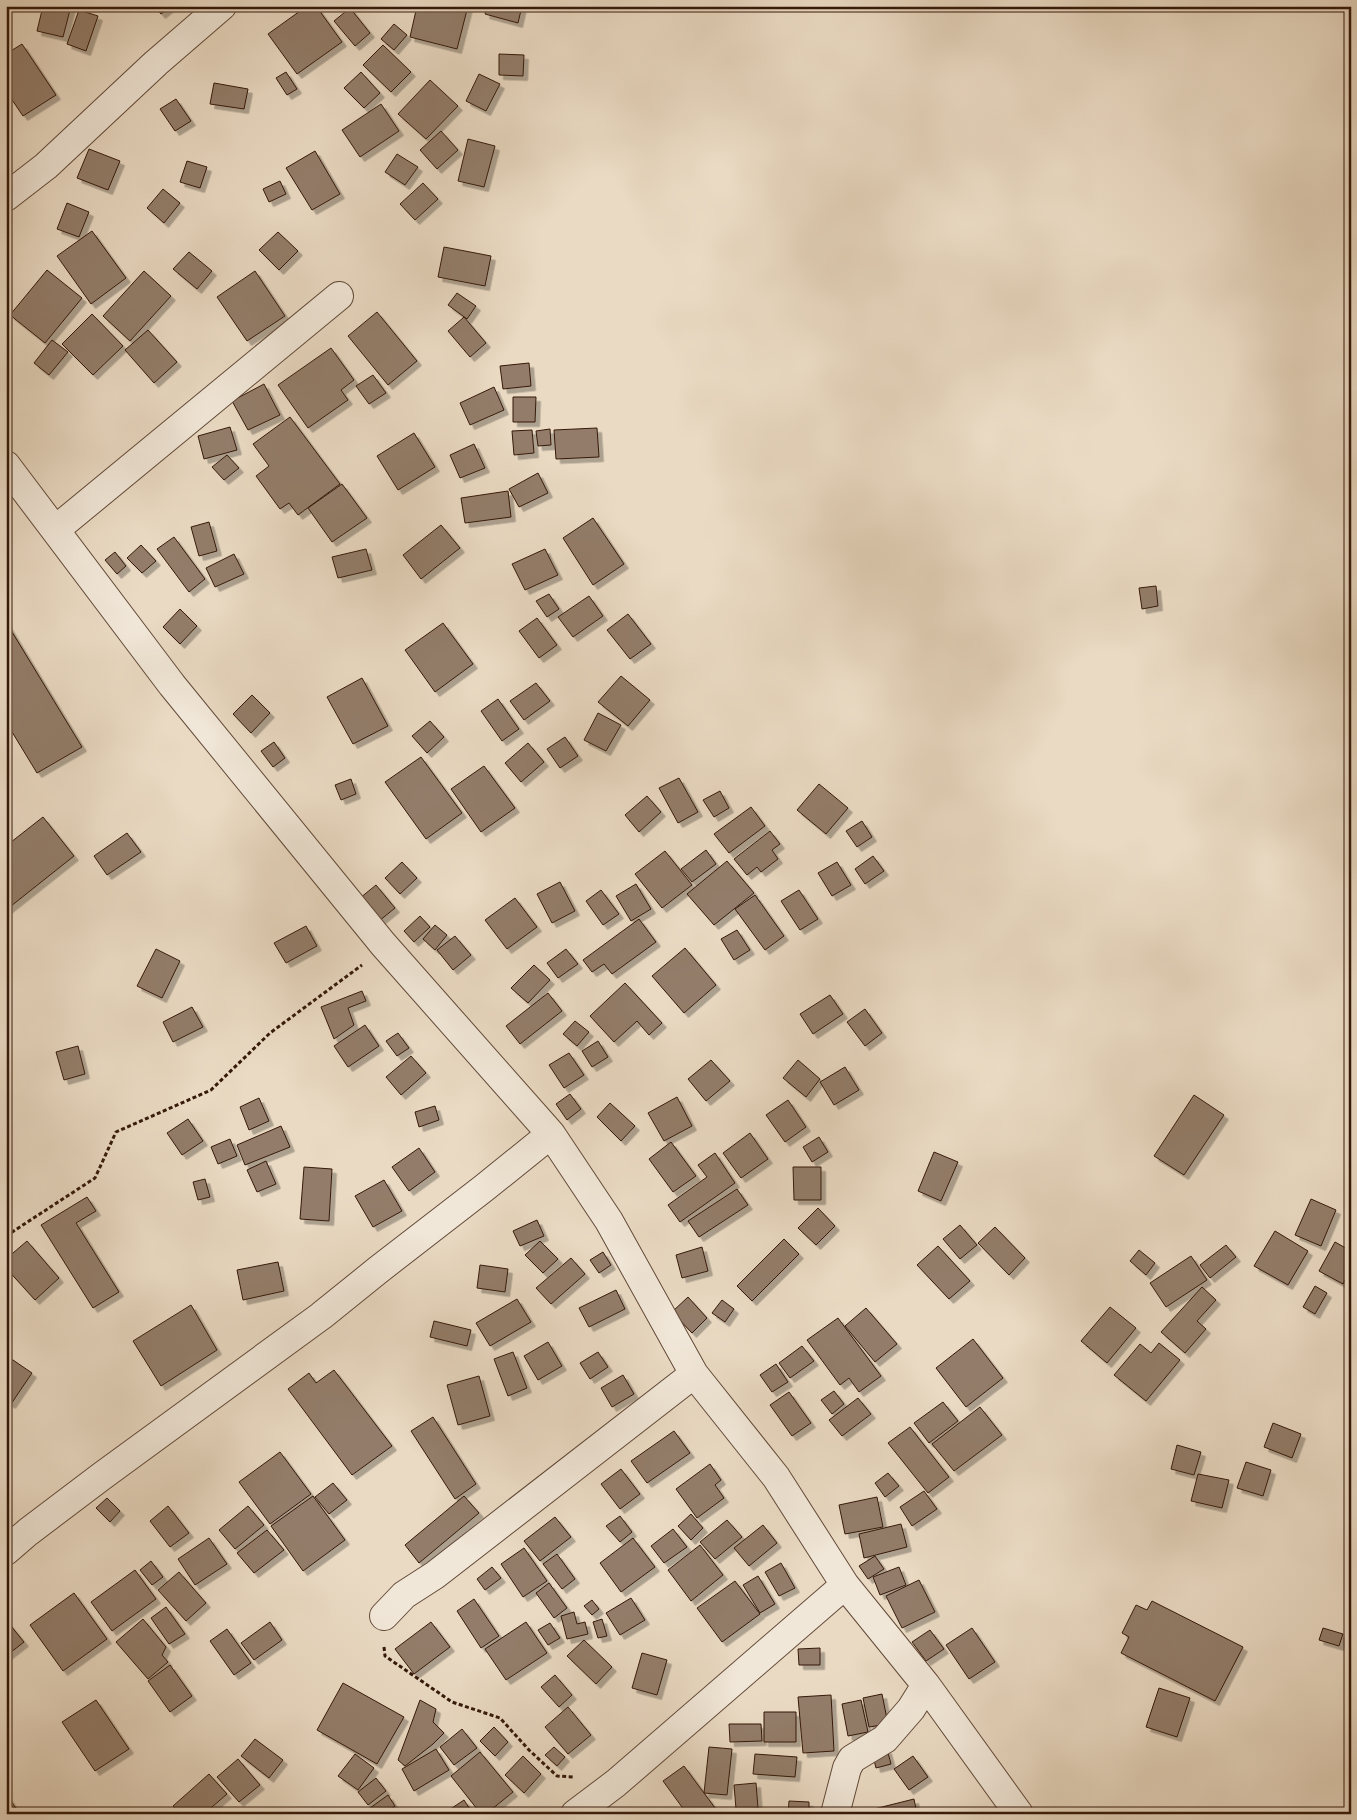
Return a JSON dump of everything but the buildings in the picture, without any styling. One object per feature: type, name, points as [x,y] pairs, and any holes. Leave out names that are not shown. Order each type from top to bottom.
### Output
[{"type":"street","points":[[6,197],[46,166],[222,6]]},
{"type":"street","points":[[55,530],[339,296]]},
{"type":"street","points":[[6,465],[172,685],[383,944],[551,1134],[609,1221],[694,1374],[776,1477],[845,1585],[926,1685],[1019,1814]]},
{"type":"street","points":[[6,1551],[28,1532],[95,1482],[322,1316],[551,1134]]},
{"type":"street","points":[[384,1616],[404,1595],[435,1575],[694,1374]]},
{"type":"street","points":[[575,1814],[616,1783],[845,1585]]},
{"type":"street","points":[[835,1814],[844,1776],[852,1759],[885,1739],[911,1709],[926,1685]]},
{"type":"path","points":[[6,1236],[95,1178],[116,1132],[211,1090],[270,1033],[355,971],[383,944]]},
{"type":"path","points":[[384,1616],[382,1637],[385,1656],[452,1702],[500,1718],[529,1750],[557,1776],[583,1777],[616,1783]]}]
